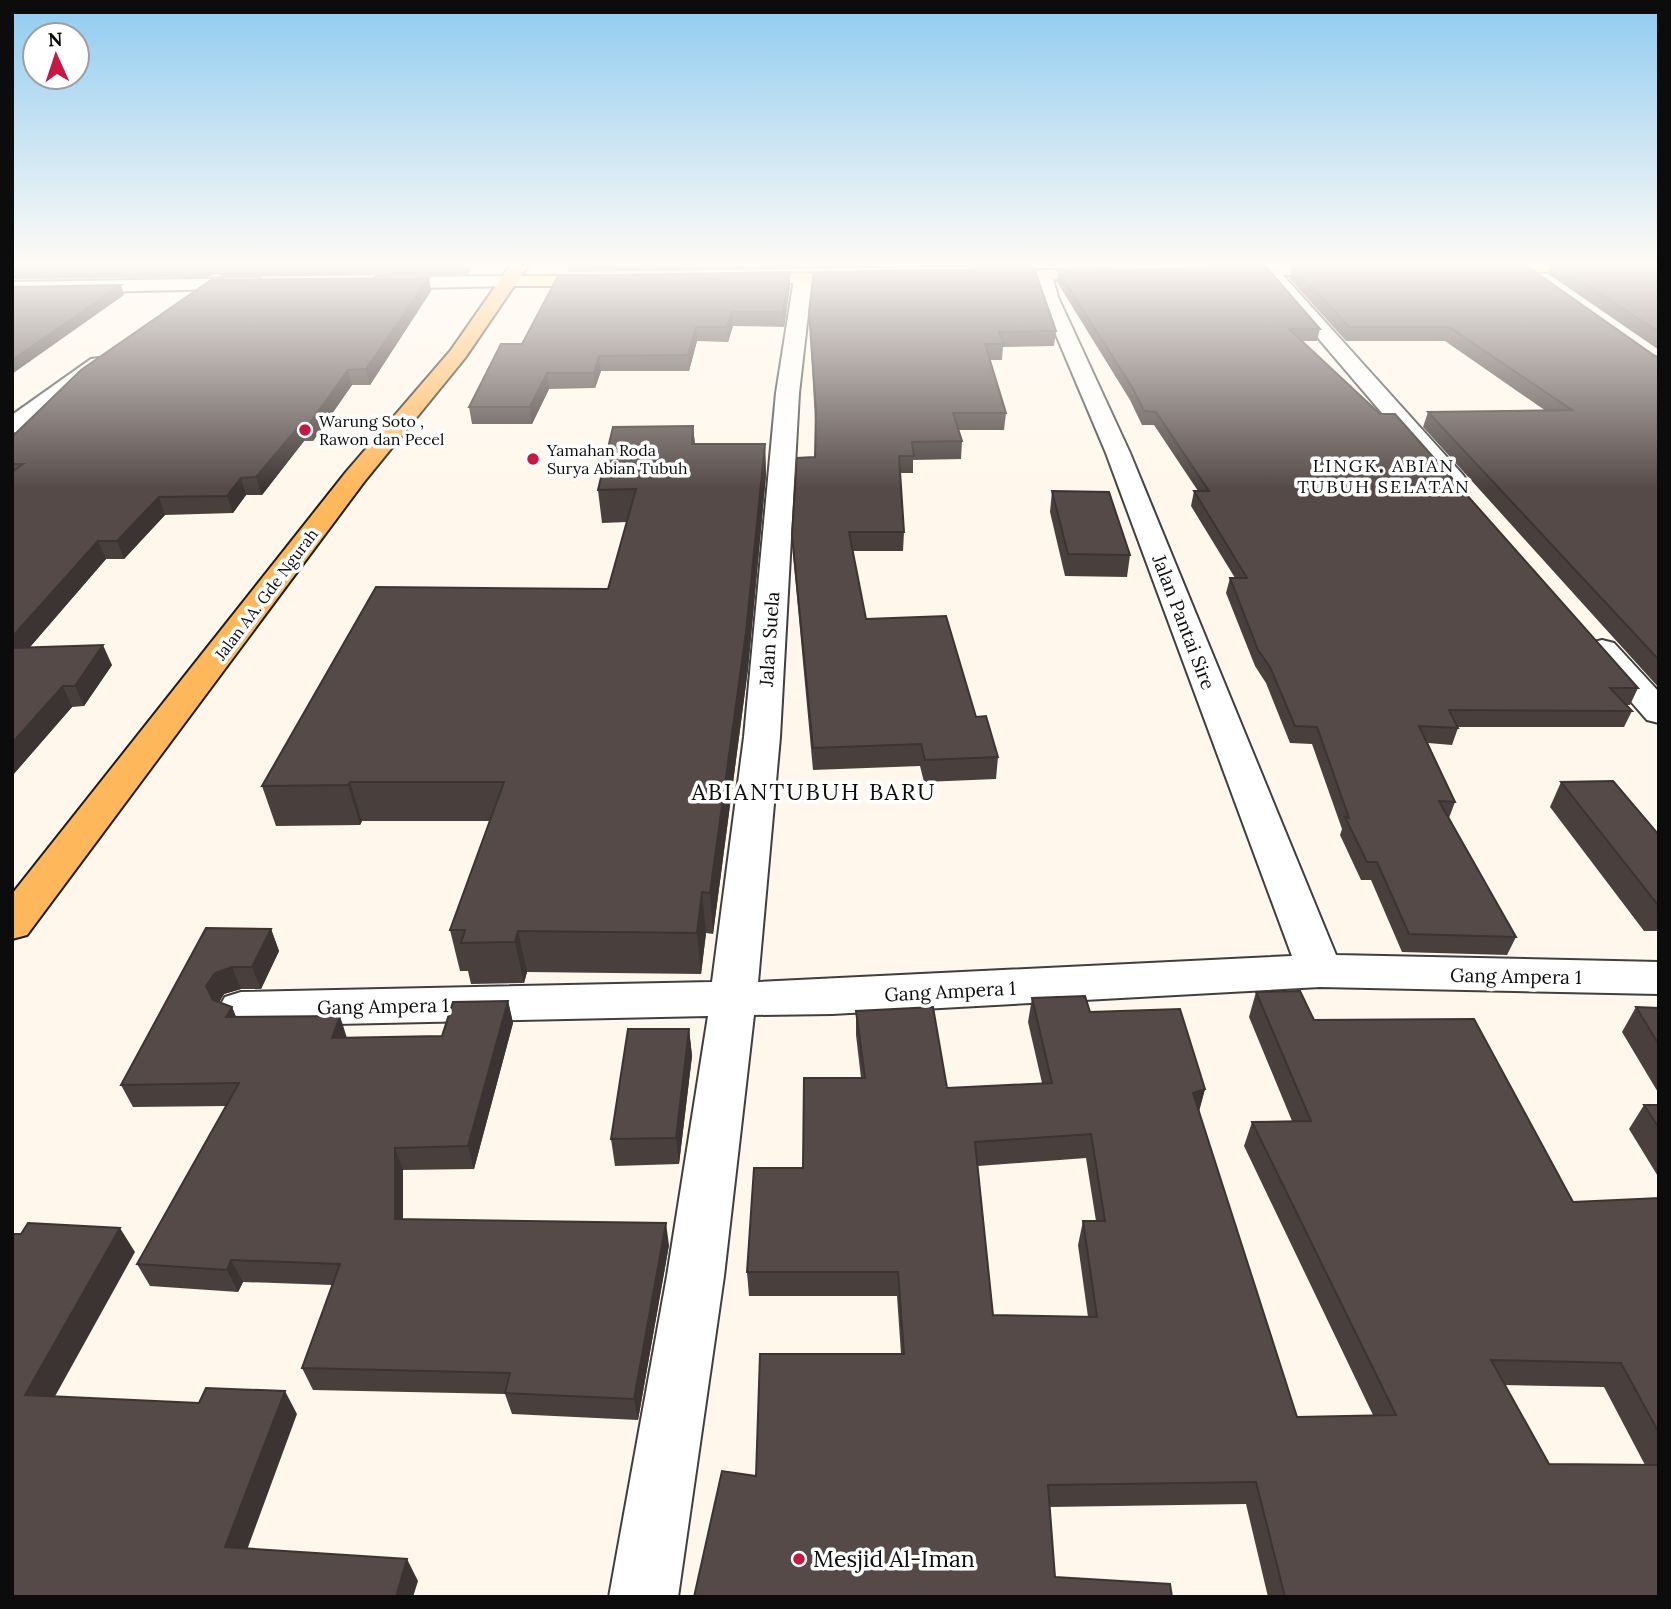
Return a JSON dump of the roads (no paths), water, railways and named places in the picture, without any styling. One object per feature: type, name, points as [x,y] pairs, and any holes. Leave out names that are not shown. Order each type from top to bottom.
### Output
[{"type":"main road","name":"Jalan AA. Gde Ngurah","points":[[12,924],[355,477],[468,339]]},
{"type":"street","name":"Jalan Suela","points":[[643,1597],[701,1239],[733,999],[762,736],[783,445],[794,339]]},
{"type":"street","name":"Jalan Pantai Sire","points":[[1068,339],[1118,453],[1320,971]]},
{"type":"street","points":[[1329,339],[1475,505]]},
{"type":"street","points":[[12,426],[115,353]]},
{"type":"street","points":[[1581,626],[1659,713]]},
{"type":"street","name":"Gang Ampera 1","points":[[241,1009],[832,997],[1320,971],[1659,978]]},
{"type":"place","name":"Warung Soto , Rawon dan Pecel","points":[[305,430]]},
{"type":"place","name":"Yamahan Roda Surya Abian Tubuh","points":[[533,459]]},
{"type":"place","name":"Mesjid Al-Iman","points":[[799,1559]]},
{"type":"district","name":"LINGK. ABIAN TUBUH SELATAN","points":[[1384,476]]},
{"type":"district","name":"ABIANTUBUH BARU","points":[[814,792]]}]
